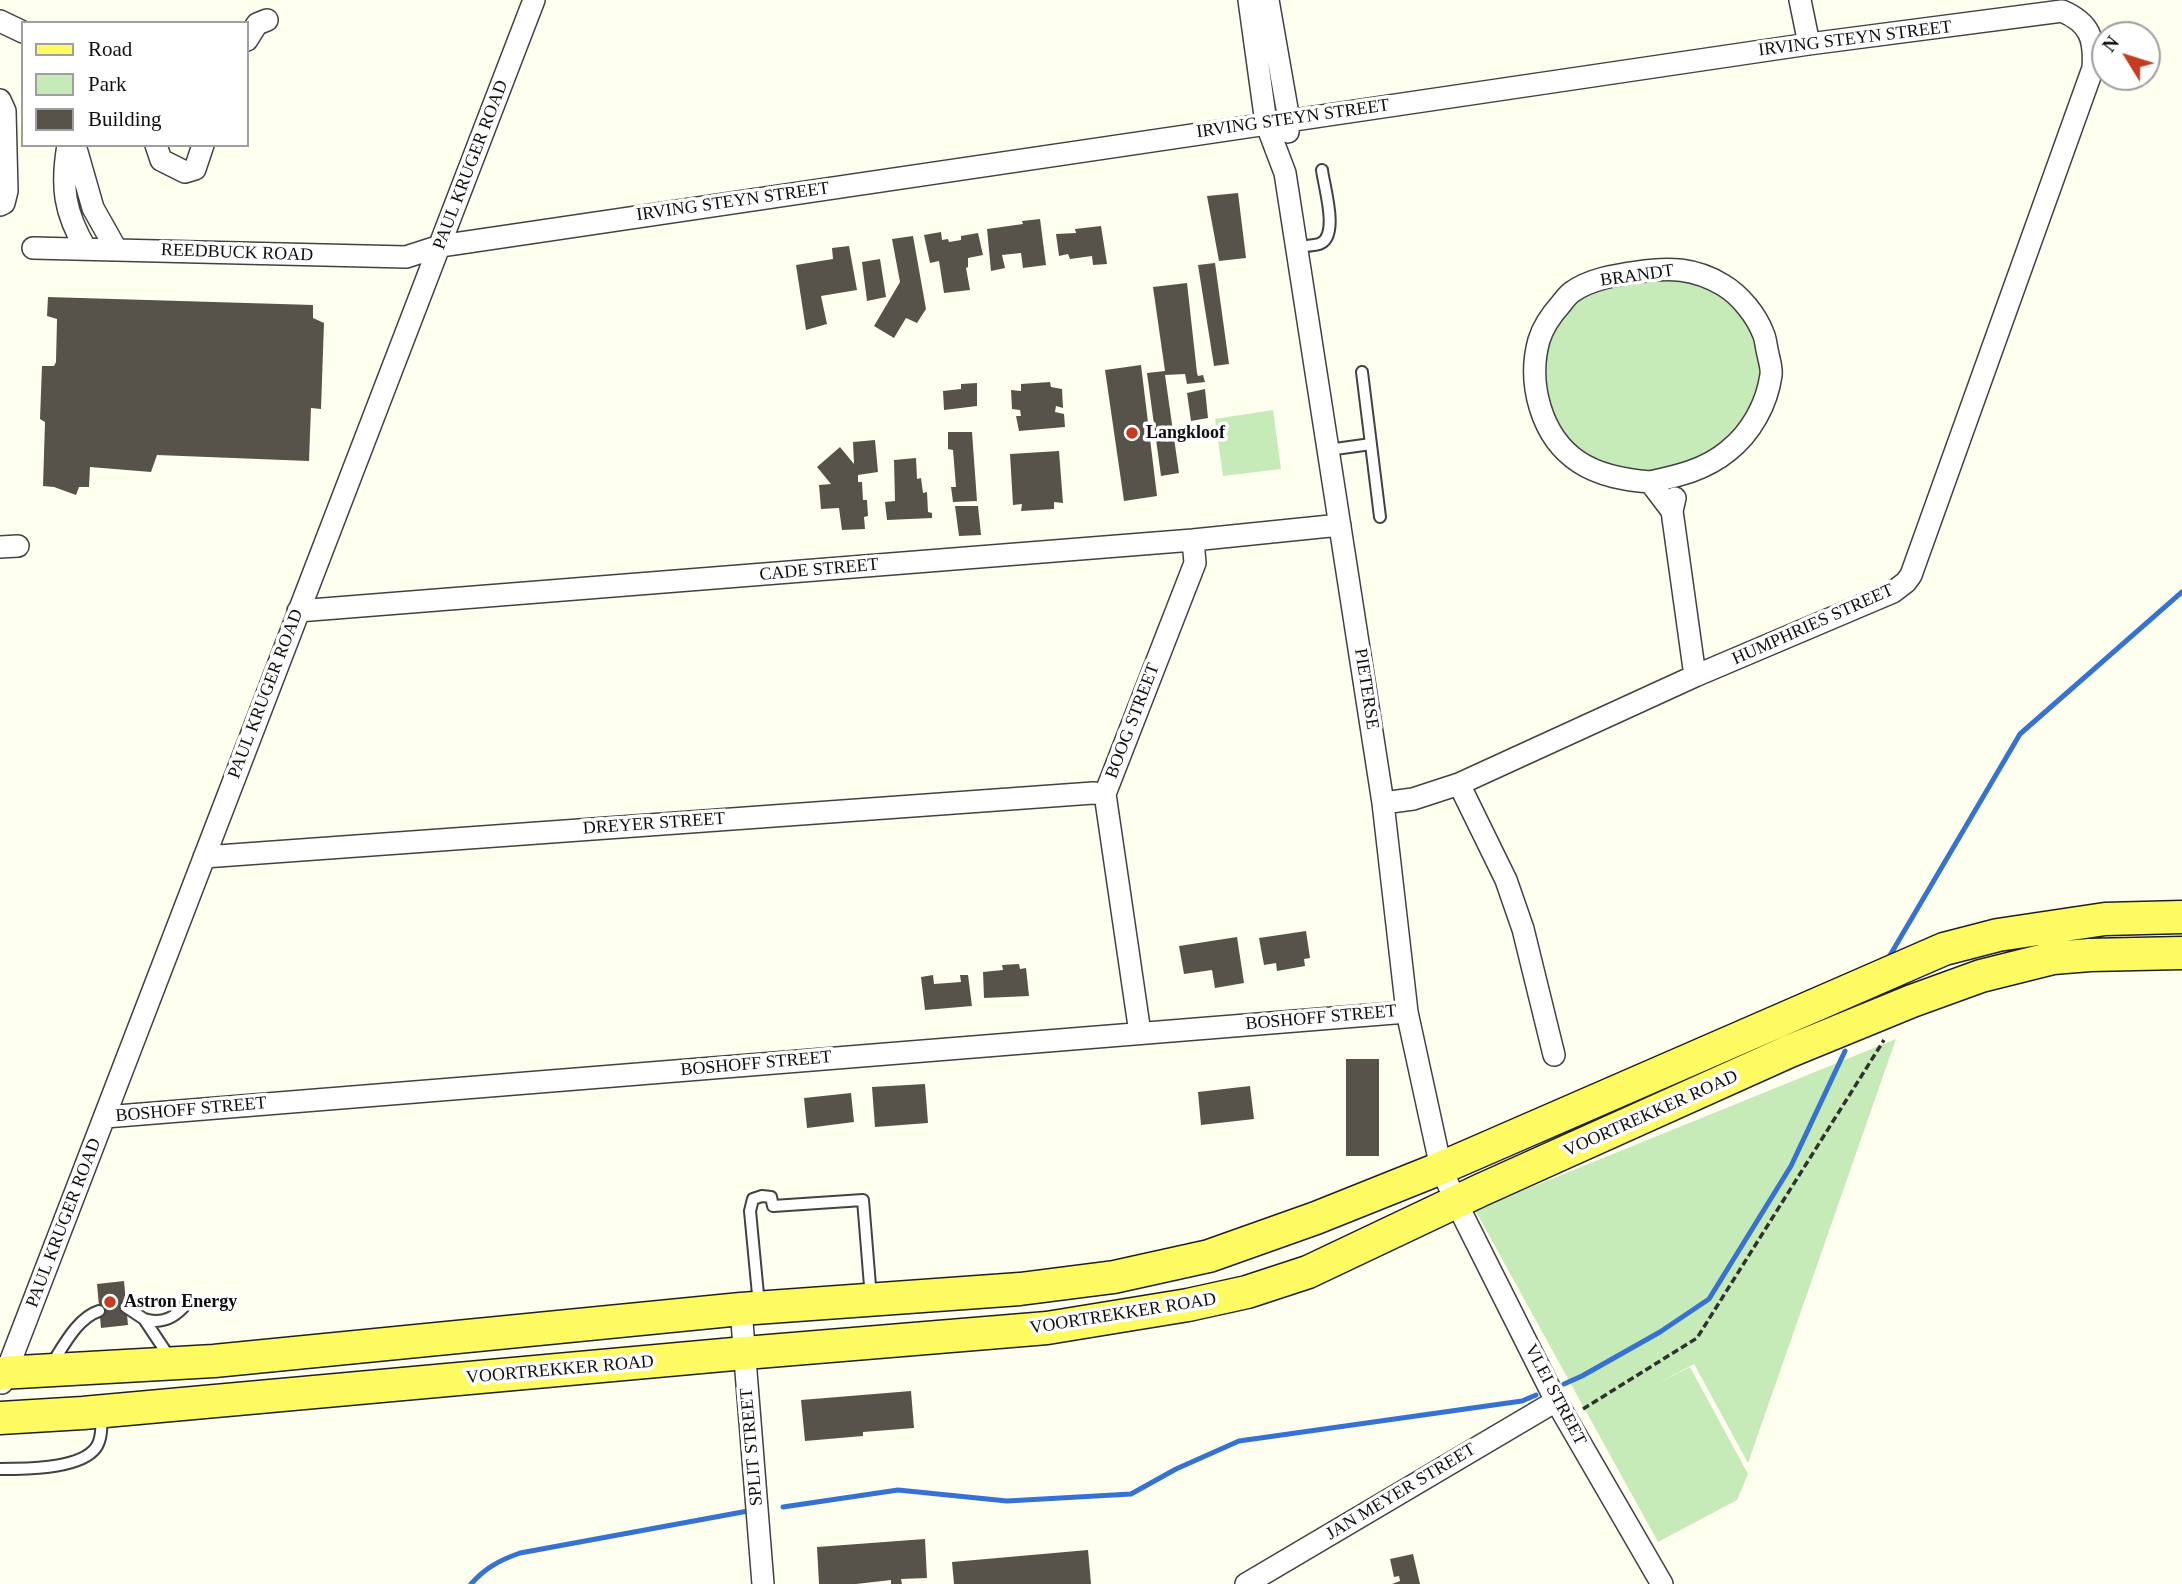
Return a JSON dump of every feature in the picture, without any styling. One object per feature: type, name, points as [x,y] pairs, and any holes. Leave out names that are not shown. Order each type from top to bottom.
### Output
[{"type":"main road","name":"VOORTREKKER ROAD","points":[[2,1378],[47,1371],[174,1363],[750,1309],[1020,1289],[1114,1277],[1209,1256],[1316,1218],[1441,1168],[1944,949],[1998,935],[2105,919],[2182,917]]},
{"type":"main road","name":"VOORTREKKER ROAD","points":[[0,1418],[1047,1328],[1200,1303],[1247,1292],[1308,1272],[1455,1202],[1790,1051],[1912,1001],[1982,976],[2053,958],[2182,953]]},
{"type":"street","name":"PAUL KRUGER ROAD","points":[[2,1378],[534,0]]},
{"type":"street","name":"PIETERSE","points":[[1249,0],[1266,123],[1285,173],[1340,525],[1383,803],[1407,1012],[1441,1168],[1455,1202]]},
{"type":"street","name":"PIETERSE","points":[[1268,0],[1289,120],[1285,173]]},
{"type":"street","points":[[1800,0],[1809,44]]},
{"type":"street","name":"IRVING STEYN STREET","points":[[440,246],[1809,44],[2062,11],[2074,16],[2092,37],[2093,68],[2088,82]]},
{"type":"street","points":[[248,38],[257,24],[267,20]]},
{"type":"street","points":[[0,21],[21,31]]},
{"type":"street","name":"HUMPHRIES STREET","points":[[1383,803],[1413,799],[1459,784],[1695,676],[1893,592],[1906,582],[1911,575],[2088,82]]},
{"type":"street","points":[[0,100],[5,111],[7,191],[4,203],[0,205]]},
{"type":"street","points":[[68,147],[63,182],[65,204],[86,249]]},
{"type":"street","points":[[76,147],[93,208],[116,249]]},
{"type":"street","points":[[157,147],[161,160],[185,172],[195,169],[202,147]]},
{"type":"street","name":"REEDBUCK ROAD","points":[[33,248],[406,257],[440,246]]},
{"type":"street","name":"BRANDT","points":[[1661,268],[1684,269],[1709,276],[1732,290],[1749,309],[1764,333],[1771,372],[1765,397],[1751,429],[1727,452],[1699,470],[1650,482],[1620,480],[1580,463],[1557,442],[1543,417],[1536,391],[1534,366],[1539,338],[1552,314],[1571,293],[1595,281],[1629,273],[1661,268]]},
{"type":"street","points":[[1681,475],[1672,511],[1695,676]]},
{"type":"street","points":[[1650,482],[1672,511]]},
{"type":"street","name":"CADE STREET","points":[[298,611],[1193,540],[1340,525]]},
{"type":"street","name":"BOOG STREET","points":[[1140,1033],[1105,794],[1195,562],[1193,540]]},
{"type":"street","points":[[1459,784],[1506,880],[1523,929],[1554,1055]]},
{"type":"street","name":"DREYER STREET","points":[[204,857],[1105,794]]},
{"type":"street","name":"BOSHOFF STREET","points":[[105,1116],[1407,1012]]},
{"type":"street","name":"VLEI STREET","points":[[1455,1202],[1556,1401],[1662,1584]]},
{"type":"street","name":"SPLIT STREET","points":[[750,1309],[745,1353],[763,1584]]},
{"type":"street","name":"JAN MEYER STREET","points":[[1246,1584],[1556,1401]]},
{"type":"lane","points":[[1296,247],[1321,244],[1331,228],[1322,170]]},
{"type":"lane","points":[[1362,372],[1380,517]]},
{"type":"lane","points":[[1328,450],[1371,444]]},
{"type":"lane","points":[[750,1309],[750,1211],[751,1202],[762,1196],[771,1197],[773,1206],[862,1200],[871,1300]]},
{"type":"lane","points":[[126,1307],[144,1319],[164,1321],[187,1303]]},
{"type":"lane","points":[[47,1371],[75,1330],[88,1317],[99,1311]]},
{"type":"lane","points":[[144,1319],[174,1363]]},
{"type":"lane","points":[[0,1469],[54,1467],[93,1452],[101,1434],[102,1410]]},
{"type":"path","points":[[1567,1420],[1697,1338],[1885,1038]]},
{"type":"green space","points":[[1676,276],[1717,287],[1756,329],[1762,371],[1753,412],[1722,447],[1703,457],[1656,471],[1631,472],[1591,458],[1568,438],[1551,414],[1545,363],[1550,342],[1562,318],[1587,295],[1609,286]]},
{"type":"green space","points":[[1273,410],[1281,469],[1223,476],[1215,419]]},
{"type":"green space","points":[[1896,1039],[1748,1463],[1694,1364],[1655,1385],[1690,1367],[1748,1474],[1737,1500],[1658,1542],[1475,1210]]},
{"type":"building","points":[[1238,193],[1246,258],[1219,261],[1207,196]]},
{"type":"building","points":[[1040,219],[1046,265],[1023,268],[1021,253],[1002,255],[1005,268],[991,271],[987,229]]},
{"type":"building","points":[[1101,226],[1107,264],[1093,265],[1092,256],[1070,259],[1068,254],[1059,256],[1056,234],[1076,233],[1075,229]]},
{"type":"building","points":[[941,232],[942,240],[948,239],[949,242],[961,240],[961,236],[978,233],[983,255],[968,258],[966,268],[970,290],[944,293],[939,261],[930,263],[924,235]]},
{"type":"building","points":[[913,236],[926,309],[917,323],[906,318],[894,338],[874,326],[900,282],[892,239]]},
{"type":"building","points":[[849,246],[857,290],[821,296],[827,324],[806,330],[796,265],[833,259],[832,248]]},
{"type":"building","points":[[880,259],[886,297],[867,301],[862,262]]},
{"type":"building","points":[[1215,263],[1229,364],[1214,366],[1198,265]]},
{"type":"building","name":"Langkloof","points":[[1187,283],[1197,373],[1198,376],[1203,375],[1205,382],[1187,384],[1185,374],[1165,375],[1179,473],[1161,476],[1147,373],[1165,371],[1153,287]]},
{"type":"building","points":[[48,297],[313,305],[313,318],[324,323],[321,409],[311,408],[309,461],[157,455],[151,472],[90,467],[89,487],[79,487],[76,495],[43,486],[45,422],[40,419],[42,366],[54,366],[56,362],[57,319],[47,316]]},
{"type":"building","name":"Langkloof","points":[[1141,365],[1157,496],[1124,501],[1105,370]]},
{"type":"building","points":[[1050,382],[1051,387],[1062,389],[1063,408],[1056,406],[1055,412],[1064,414],[1065,427],[1019,431],[1016,416],[1021,416],[1020,410],[1012,409],[1011,390],[1021,391],[1021,384]]},
{"type":"building","points":[[977,383],[977,406],[944,410],[943,391],[961,389],[961,384]]},
{"type":"building","points":[[1205,389],[1208,418],[1191,421],[1187,393]]},
{"type":"building","points":[[948,432],[972,432],[977,501],[953,502],[951,487],[956,487],[953,450],[948,449]]},
{"type":"building","points":[[875,440],[878,472],[858,475],[858,482],[862,482],[863,500],[867,500],[865,529],[842,530],[839,508],[821,509],[819,485],[831,484],[817,467],[840,447],[854,464],[853,442]]},
{"type":"building","points":[[1059,451],[1063,503],[1054,502],[1054,509],[1021,511],[1022,504],[1013,505],[1010,454]]},
{"type":"building","points":[[916,458],[917,479],[921,478],[923,493],[927,492],[928,512],[932,513],[932,518],[887,520],[885,502],[895,501],[894,460]]},
{"type":"building","points":[[955,506],[978,506],[981,535],[959,536]]},
{"type":"building","points":[[1306,931],[1310,958],[1304,959],[1305,966],[1277,971],[1276,963],[1264,965],[1259,938]]},
{"type":"building","points":[[1237,937],[1244,983],[1215,988],[1212,970],[1184,974],[1179,946]]},
{"type":"building","points":[[1019,964],[1020,969],[1026,968],[1029,996],[984,998],[983,972],[1003,970],[1002,965]]},
{"type":"building","points":[[933,975],[934,984],[961,982],[960,975],[968,975],[972,1006],[925,1010],[921,977]]},
{"type":"building","points":[[1346,1059],[1379,1059],[1379,1156],[1346,1156]]},
{"type":"building","points":[[925,1084],[928,1123],[875,1127],[872,1087]]},
{"type":"building","points":[[1250,1086],[1254,1119],[1201,1125],[1198,1092]]},
{"type":"building","points":[[851,1093],[854,1122],[807,1128],[804,1098]]},
{"type":"building","points":[[124,1281],[128,1325],[101,1328],[97,1284]]},
{"type":"building","points":[[911,1391],[914,1428],[805,1441],[801,1400]]},
{"type":"building","points":[[925,1539],[927,1578],[901,1579],[902,1584],[891,1584],[891,1580],[819,1584],[817,1547]]},
{"type":"building","points":[[1088,1550],[1091,1584],[954,1584],[952,1562]]},
{"type":"building","points":[[1413,1554],[1420,1584],[1392,1584],[1400,1581],[1399,1576],[1394,1577],[1390,1559]]},
{"type":"waterway","points":[[1889,957],[2020,734],[2182,592]]},
{"type":"waterway","points":[[1564,1384],[1660,1332],[1709,1299],[1791,1166],[1845,1051]]},
{"type":"waterway","points":[[783,1507],[898,1490],[1007,1501],[1131,1494],[1176,1469],[1239,1441],[1522,1401],[1536,1395]]},
{"type":"waterway","points":[[471,1584],[493,1565],[520,1553],[748,1511]]},
{"type":"place","name":"Langkloof","points":[[1132,433]]},
{"type":"place","name":"Astron Energy","points":[[110,1302]]}]
